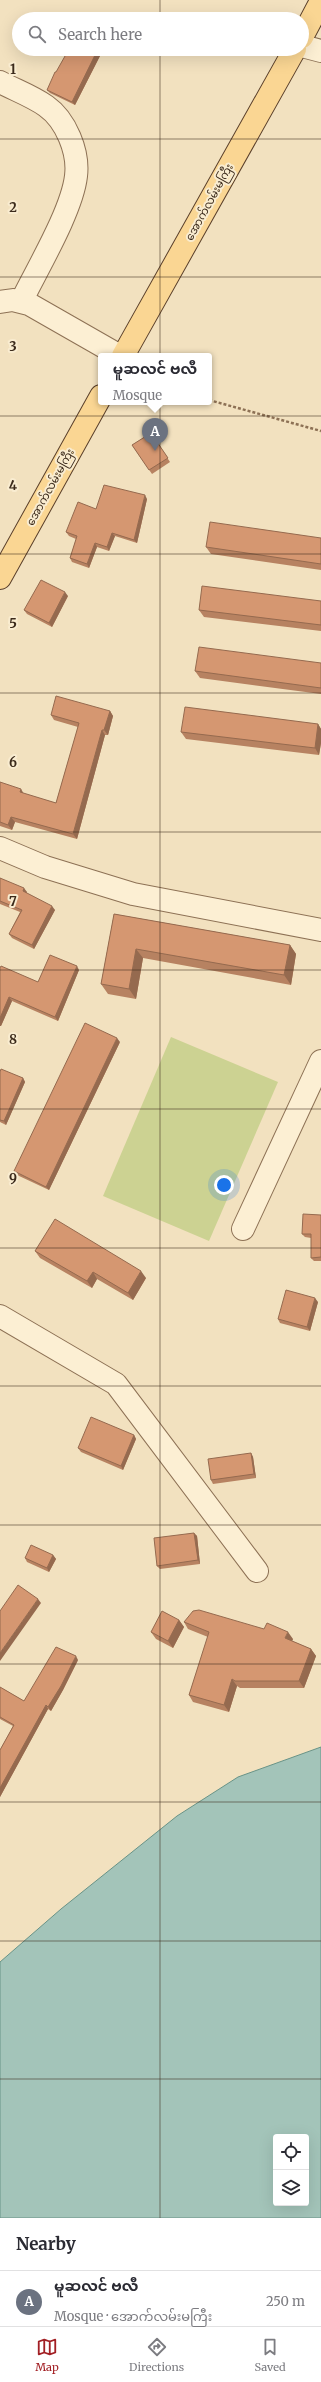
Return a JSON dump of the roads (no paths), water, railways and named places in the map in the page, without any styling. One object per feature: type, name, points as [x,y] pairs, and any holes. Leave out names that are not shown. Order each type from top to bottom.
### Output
[{"type":"main road","points":[[309,24],[321,1]]},
{"type":"main road","name":"အောက်လမ်းမကြီး","points":[[124,353],[291,56]]},
{"type":"main road","name":"အောက်လမ်းမကြီး","points":[[0,578],[98,401]]},
{"type":"lane","points":[[309,48],[321,51]]},
{"type":"lane","points":[[0,82],[47,106],[64,126],[73,149],[76,176],[70,202],[21,302]]},
{"type":"lane","points":[[0,302],[13,300],[29,304],[117,353]]},
{"type":"lane","points":[[0,848],[45,867],[133,894],[321,930]]},
{"type":"lane","points":[[242,1229],[321,1061]]},
{"type":"lane","points":[[0,1316],[116,1384],[257,1571]]},
{"type":"water","points":[[321,1747],[321,2218],[0,2218],[0,1962],[61,1909],[177,1816],[238,1777]]},
{"type":"place","name":"မူဆလင် ဗလီ","points":[[155,451]]}]
